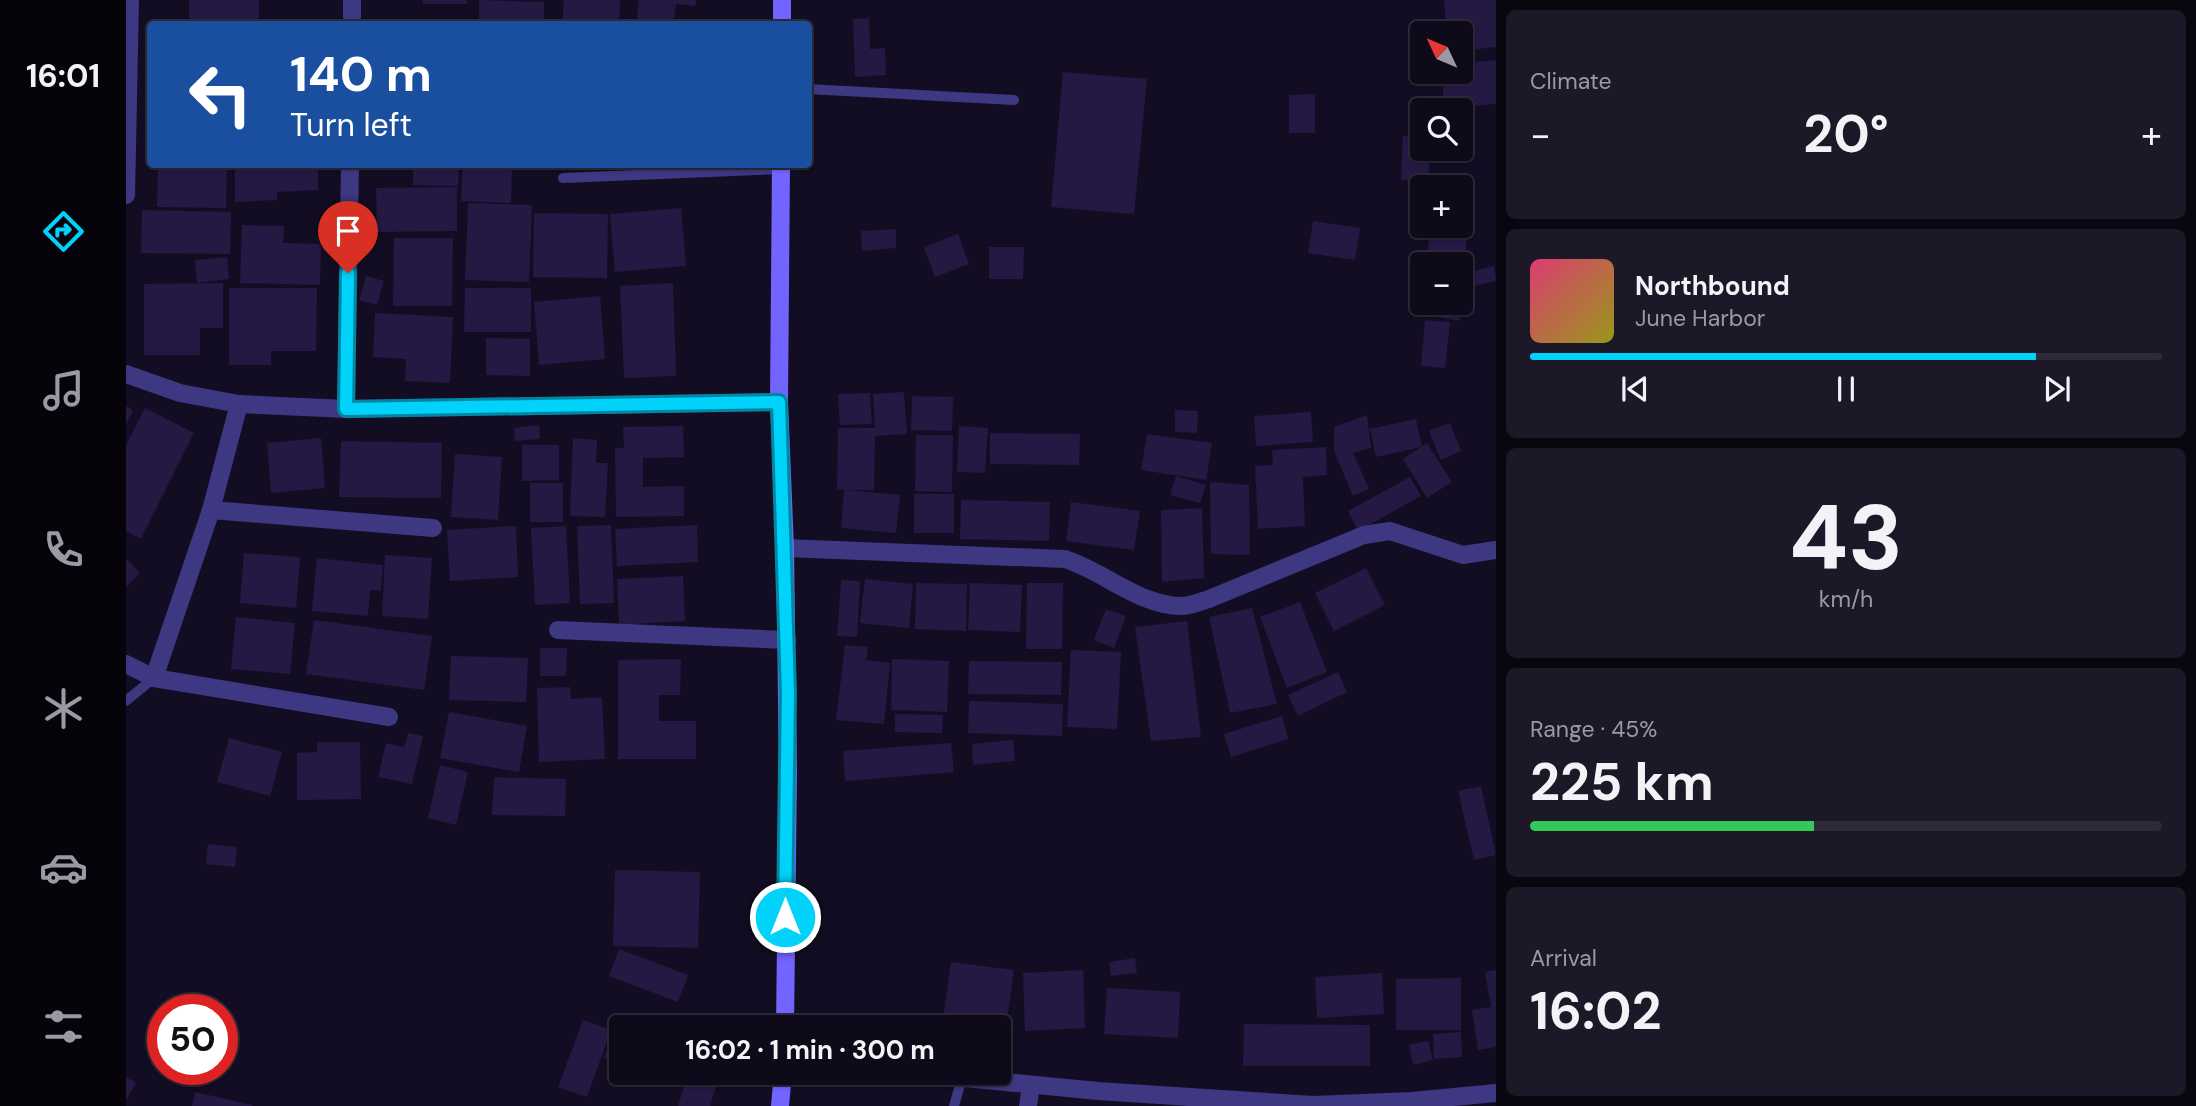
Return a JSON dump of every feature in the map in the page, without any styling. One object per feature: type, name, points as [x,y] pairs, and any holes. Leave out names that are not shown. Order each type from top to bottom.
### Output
[{"type":"main road","points":[[782,0],[782,21]]},
{"type":"main road","points":[[781,168],[779,402],[785,548],[788,771],[785,1015]]},
{"type":"main road","points":[[780,1106],[782,1085]]},
{"type":"street","points":[[126,195],[130,0]]},
{"type":"street","points":[[352,0],[352,21]]},
{"type":"street","points":[[346,409],[349,168]]},
{"type":"street","points":[[126,374],[180,393],[239,404],[346,409],[779,402]]},
{"type":"street","points":[[154,678],[211,510],[239,404]]},
{"type":"street","points":[[211,510],[433,527]]},
{"type":"street","points":[[785,548],[1065,559],[1157,603],[1184,606],[1209,600],[1364,535],[1390,531],[1463,555],[1496,550]]},
{"type":"street","points":[[558,630],[787,640]]},
{"type":"street","points":[[126,664],[154,678],[388,717]]},
{"type":"street","points":[[1011,1083],[1313,1105],[1412,1101],[1496,1093]]},
{"type":"street","points":[[1028,1106],[1031,1085]]},
{"type":"lane","points":[[812,89],[1014,100]]},
{"type":"lane","points":[[563,178],[761,168]]},
{"type":"lane","points":[[126,701],[154,678]]},
{"type":"lane","points":[[954,1106],[960,1085]]},
{"type":"building","points":[[189,0],[259,0],[259,21],[189,21]]},
{"type":"building","points":[[423,0],[467,0],[467,4],[423,4]]},
{"type":"building","points":[[479,0],[544,2],[544,21],[479,21]]},
{"type":"building","points":[[564,0],[620,0],[619,21],[562,21]]},
{"type":"building","points":[[639,0],[696,0],[695,6],[676,4],[673,21],[636,21]]},
{"type":"building","points":[[1444,0],[1496,0],[1496,47],[1474,50],[1474,21],[1446,21]]},
{"type":"building","points":[[869,18],[870,49],[885,48],[886,75],[855,77],[853,19]]},
{"type":"building","points":[[422,19],[464,20],[464,21]]},
{"type":"building","points":[[1496,60],[1496,104],[1473,106],[1473,98],[1443,98],[1443,84],[1474,84],[1474,62]]},
{"type":"building","points":[[1063,72],[1147,79],[1134,214],[1051,207]]},
{"type":"building","points":[[1315,94],[1315,133],[1289,133],[1289,95]]},
{"type":"building","points":[[1403,136],[1410,136],[1410,161],[1429,161],[1428,175],[1410,175],[1410,180],[1401,180]]},
{"type":"building","points":[[158,168],[227,168],[226,208],[157,207]]},
{"type":"building","points":[[235,168],[318,168],[318,190],[277,192],[277,200],[235,202]]},
{"type":"building","points":[[413,168],[459,168],[458,186],[413,185]]},
{"type":"building","points":[[463,168],[512,168],[511,203],[461,201]]},
{"type":"building","points":[[457,187],[457,231],[377,232],[376,188]]},
{"type":"building","points":[[468,203],[532,205],[529,282],[465,280]]},
{"type":"building","points":[[681,208],[686,266],[615,272],[610,214]]},
{"type":"building","points":[[142,210],[231,212],[230,254],[141,253]]},
{"type":"building","points":[[534,213],[608,214],[607,278],[533,277]]},
{"type":"building","points":[[1313,221],[1360,228],[1355,260],[1308,253]]},
{"type":"building","points":[[242,225],[284,226],[283,243],[321,244],[320,285],[240,283]]},
{"type":"building","points":[[896,229],[896,248],[862,251],[861,231]]},
{"type":"building","points":[[958,234],[969,264],[935,277],[924,247]]},
{"type":"building","points":[[394,238],[453,238],[452,306],[393,306]]},
{"type":"building","points":[[1429,238],[1466,238],[1466,252],[1428,252]]},
{"type":"building","points":[[989,247],[1024,247],[1023,279],[989,279]]},
{"type":"building","points":[[227,257],[229,279],[197,283],[195,260]]},
{"type":"building","points":[[1494,266],[1496,281],[1473,286],[1473,271]]},
{"type":"building","points":[[366,276],[384,281],[377,305],[359,300]]},
{"type":"building","points":[[223,283],[223,328],[200,328],[200,355],[144,355],[144,284]]},
{"type":"building","points":[[673,283],[676,376],[624,378],[620,286]]},
{"type":"building","points":[[229,288],[317,288],[316,351],[271,351],[271,365],[229,365]]},
{"type":"building","points":[[465,288],[531,288],[531,332],[464,332]]},
{"type":"building","points":[[600,296],[605,359],[539,365],[534,302]]},
{"type":"building","points":[[375,313],[453,317],[450,383],[405,381],[406,359],[373,357]]},
{"type":"building","points":[[1424,315],[1461,315],[1460,321]]},
{"type":"building","points":[[1425,320],[1450,322],[1445,368],[1421,366]]},
{"type":"building","points":[[486,338],[530,339],[530,376],[486,375]]},
{"type":"building","points":[[904,392],[907,434],[875,436],[874,490],[847,490],[900,495],[896,533],[841,528],[844,490],[837,489],[838,428],[875,428],[873,394]]},
{"type":"building","points":[[870,393],[872,424],[840,425],[838,394]]},
{"type":"building","points":[[912,396],[953,397],[952,431],[911,430]]},
{"type":"building","points":[[126,406],[133,410],[126,425]]},
{"type":"building","points":[[145,408],[194,433],[141,539],[126,531],[126,445]]},
{"type":"building","points":[[1175,410],[1198,411],[1197,433],[1175,432]]},
{"type":"building","points":[[1311,412],[1313,442],[1256,446],[1254,416]]},
{"type":"building","points":[[1367,415],[1371,448],[1353,453],[1369,489],[1353,496],[1334,451],[1334,427]]},
{"type":"building","points":[[1416,419],[1422,447],[1376,457],[1370,429]]},
{"type":"building","points":[[1450,423],[1461,451],[1441,460],[1429,431]]},
{"type":"building","points":[[539,425],[540,439],[515,441],[514,428]]},
{"type":"building","points":[[683,426],[684,457],[643,458],[643,487],[684,486],[684,516],[616,517],[615,448],[624,448],[623,427]]},
{"type":"building","points":[[959,426],[988,428],[985,473],[957,472]]},
{"type":"building","points":[[990,433],[1080,434],[1079,465],[990,464]]},
{"type":"building","points":[[1147,434],[1212,443],[1206,480],[1141,470]]},
{"type":"building","points":[[916,435],[953,435],[952,492],[915,491]]},
{"type":"building","points":[[321,438],[325,488],[271,493],[267,443]]},
{"type":"building","points":[[573,438],[597,440],[596,463],[608,463],[605,517],[570,516]]},
{"type":"building","points":[[341,441],[442,443],[441,498],[339,497]]},
{"type":"building","points":[[1427,443],[1452,482],[1427,498],[1403,459]]},
{"type":"building","points":[[522,445],[559,445],[559,480],[522,481]]},
{"type":"building","points":[[1326,447],[1327,475],[1303,477],[1305,526],[1258,529],[1255,466],[1273,465],[1272,450]]},
{"type":"building","points":[[455,454],[502,457],[498,520],[451,517]]},
{"type":"building","points":[[1176,476],[1206,485],[1200,503],[1170,495]]},
{"type":"building","points":[[1410,477],[1421,496],[1358,531],[1348,511]]},
{"type":"building","points":[[1210,482],[1249,485],[1250,555],[1211,554]]},
{"type":"building","points":[[530,483],[563,483],[563,522],[530,522]]},
{"type":"building","points":[[914,494],[954,494],[954,533],[914,533]]},
{"type":"building","points":[[961,500],[1050,502],[1049,541],[960,539]]},
{"type":"building","points":[[1071,502],[1140,511],[1134,550],[1066,541]]},
{"type":"building","points":[[1202,508],[1204,578],[1162,582],[1161,510]]},
{"type":"building","points":[[611,525],[614,603],[580,604],[577,526]]},
{"type":"building","points":[[697,525],[698,562],[617,566],[615,529]]},
{"type":"building","points":[[516,526],[518,577],[450,581],[447,530]]},
{"type":"building","points":[[566,526],[570,603],[535,605],[531,528]]},
{"type":"building","points":[[244,553],[300,557],[296,608],[240,603]]},
{"type":"building","points":[[385,555],[432,558],[428,619],[382,616]]},
{"type":"building","points":[[126,558],[140,573],[126,587]]},
{"type":"building","points":[[317,558],[383,565],[381,591],[370,590],[368,616],[312,611]]},
{"type":"building","points":[[1366,568],[1385,605],[1334,631],[1315,593]]},
{"type":"building","points":[[683,576],[685,621],[619,625],[617,579]]},
{"type":"building","points":[[865,579],[913,584],[909,628],[860,623]]},
{"type":"building","points":[[841,580],[860,581],[857,637],[837,636]]},
{"type":"building","points":[[916,583],[967,584],[966,631],[915,629]]},
{"type":"building","points":[[970,583],[1022,585],[1020,632],[968,630]]},
{"type":"building","points":[[1027,583],[1063,583],[1062,649],[1026,649]]},
{"type":"building","points":[[1300,602],[1327,672],[1287,688],[1260,617]]},
{"type":"building","points":[[1252,608],[1277,704],[1230,713],[1209,617]]},
{"type":"building","points":[[1106,609],[1126,616],[1114,648],[1094,640]]},
{"type":"building","points":[[236,617],[295,623],[290,674],[231,669]]},
{"type":"building","points":[[314,620],[432,636],[424,690],[306,674]]},
{"type":"building","points":[[1187,621],[1201,737],[1151,741],[1135,627]]},
{"type":"building","points":[[845,645],[868,647],[866,660],[890,663],[884,724],[836,720]]},
{"type":"building","points":[[540,648],[567,648],[566,676],[540,676]]},
{"type":"building","points":[[1071,650],[1121,652],[1117,729],[1067,727]]},
{"type":"building","points":[[451,656],[528,658],[526,702],[449,700]]},
{"type":"building","points":[[681,659],[680,695],[659,695],[659,721],[696,721],[696,759],[618,759],[618,660]]},
{"type":"building","points":[[892,659],[949,661],[947,712],[891,710]]},
{"type":"building","points":[[969,661],[1062,662],[1061,695],[968,694]]},
{"type":"building","points":[[1338,672],[1347,692],[1298,716],[1288,695]]},
{"type":"building","points":[[570,687],[571,699],[602,697],[605,759],[539,762],[537,688]]},
{"type":"building","points":[[969,701],[1063,704],[1062,736],[968,733]]},
{"type":"building","points":[[449,712],[527,726],[519,772],[440,758]]},
{"type":"building","points":[[895,714],[943,715],[942,733],[895,732]]},
{"type":"building","points":[[1282,716],[1288,739],[1231,757],[1224,734]]},
{"type":"building","points":[[408,733],[423,736],[412,784],[378,777],[386,743],[404,747]]},
{"type":"building","points":[[229,738],[282,752],[270,796],[217,782]]},
{"type":"building","points":[[1013,740],[1015,761],[973,765],[972,744]]},
{"type":"building","points":[[317,742],[360,742],[361,799],[297,800],[297,753],[317,752]]},
{"type":"building","points":[[951,743],[954,772],[845,781],[843,751]]},
{"type":"building","points":[[440,765],[468,772],[456,825],[428,818]]},
{"type":"building","points":[[494,777],[566,779],[565,816],[492,815]]},
{"type":"building","points":[[1481,786],[1496,855],[1474,860],[1458,791]]},
{"type":"building","points":[[208,844],[237,847],[235,867],[206,864]]},
{"type":"building","points":[[615,870],[700,872],[698,948],[613,946]]},
{"type":"building","points":[[619,949],[688,975],[678,1002],[609,976]]},
{"type":"building","points":[[1135,958],[1137,973],[1111,976],[1109,962]]},
{"type":"building","points":[[951,962],[1014,970],[1008,1015],[944,1015]]},
{"type":"building","points":[[1083,970],[1085,1028],[1025,1031],[1023,973]]},
{"type":"building","points":[[1496,970],[1496,1047],[1478,1050],[1472,1010],[1491,1007],[1485,972]]},
{"type":"building","points":[[1382,973],[1384,1014],[1317,1018],[1315,977]]},
{"type":"building","points":[[1461,978],[1461,1030],[1396,1030],[1396,979]]},
{"type":"building","points":[[1107,988],[1180,992],[1178,1038],[1104,1034]]},
{"type":"building","points":[[583,1020],[609,1029],[587,1097],[558,1087]]},
{"type":"building","points":[[1244,1024],[1370,1025],[1370,1066],[1243,1066]]},
{"type":"building","points":[[1461,1032],[1462,1057],[1434,1059],[1433,1034]]},
{"type":"building","points":[[1428,1041],[1433,1060],[1413,1065],[1409,1045]]},
{"type":"building","points":[[609,1046],[609,1059],[604,1057]]},
{"type":"building","points":[[126,1077],[136,1083],[126,1100]]},
{"type":"building","points":[[684,1085],[716,1085],[710,1106],[678,1106]]},
{"type":"building","points":[[195,1092],[252,1105],[252,1106],[192,1106]]},
{"type":"route","points":[[348,273],[346,409],[779,402],[788,692],[785,917]]}]
